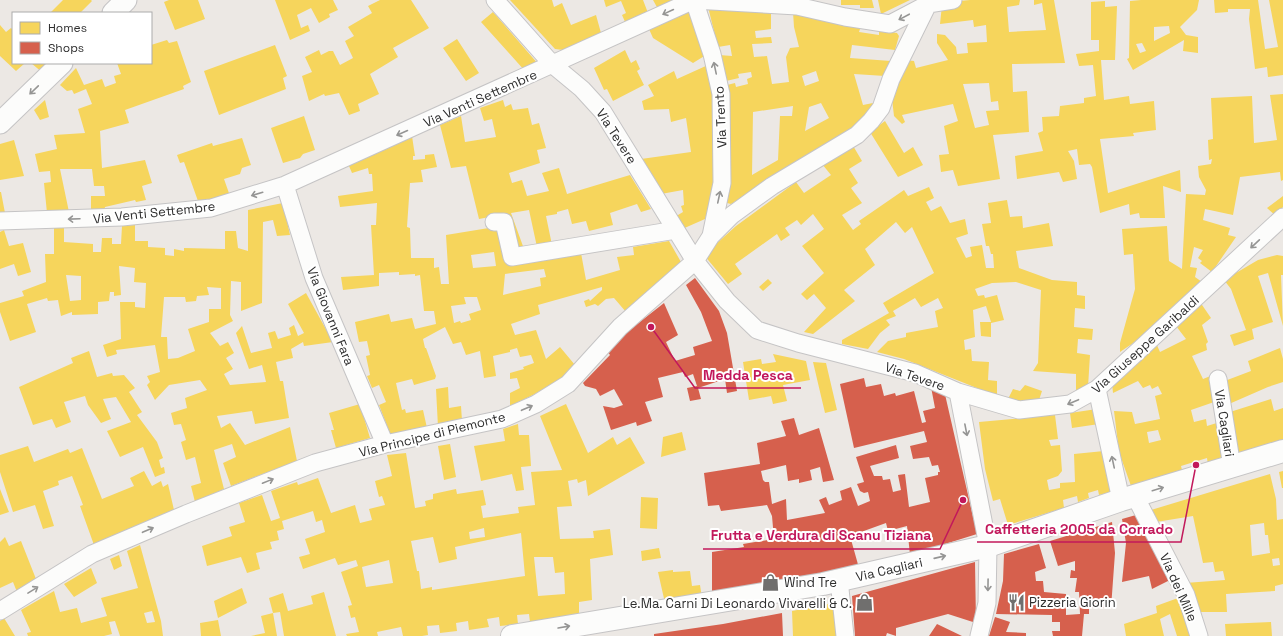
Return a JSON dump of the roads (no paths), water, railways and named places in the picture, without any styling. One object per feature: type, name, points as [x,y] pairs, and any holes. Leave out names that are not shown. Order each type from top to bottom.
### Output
[{"type":"main road","name":"Via Cagliari","points":[[512,636],[839,580],[988,546],[1128,498],[1283,452]]},
{"type":"street","points":[[114,12],[126,0]]},
{"type":"street","name":"Via Tevere","points":[[495,0],[553,65],[582,90],[603,112],[695,261],[727,301],[757,330],[798,343],[915,373],[958,392],[988,546],[987,603],[979,636]]},
{"type":"street","name":"Via Venti Settembre","points":[[0,221],[122,217],[211,208],[285,185],[694,0],[797,6],[845,17],[890,24],[929,2],[953,0]]},
{"type":"street","name":"Via Trento","points":[[694,0],[712,54],[721,94],[722,182],[711,236]]},
{"type":"street","name":"Via Principe di Piemonte","points":[[0,611],[92,554],[186,514],[315,463],[385,444],[502,418],[536,404],[568,384],[620,327],[695,261],[711,236],[732,215],[772,186],[857,135],[871,121],[881,108],[891,79],[929,2]]},
{"type":"street","points":[[0,124],[61,64]]},
{"type":"street","name":"Via Giovanni Fara","points":[[285,185],[314,278],[385,444]]},
{"type":"street","name":"Via Giuseppe Garibaldi","points":[[958,392],[1020,410],[1070,404],[1098,389],[1283,217]]},
{"type":"street","points":[[494,222],[504,222],[512,257],[676,230]]},
{"type":"street","name":"Via Cagliari","points":[[1218,379],[1232,467]]},
{"type":"street","name":"Via dei Mille","points":[[1098,389],[1128,498],[1186,595],[1199,636]]},
{"type":"street","points":[[839,580],[845,636]]},
{"type":"place","name":"Medda Pesca","points":[[651,327]]},
{"type":"place","name":"Caffetteria 2005 da Corrado","points":[[1196,465]]},
{"type":"place","name":"Frutta e Verdura di Scanu Tiziana","points":[[963,500]]},
{"type":"place","name":"Wind Tre","points":[[771,582]]},
{"type":"place","name":"Pizzeria Giorin","points":[[1016,602]]},
{"type":"place","name":"Le.Ma. Carni Di Leonardo Vivarelli & C.","points":[[865,603]]}]
